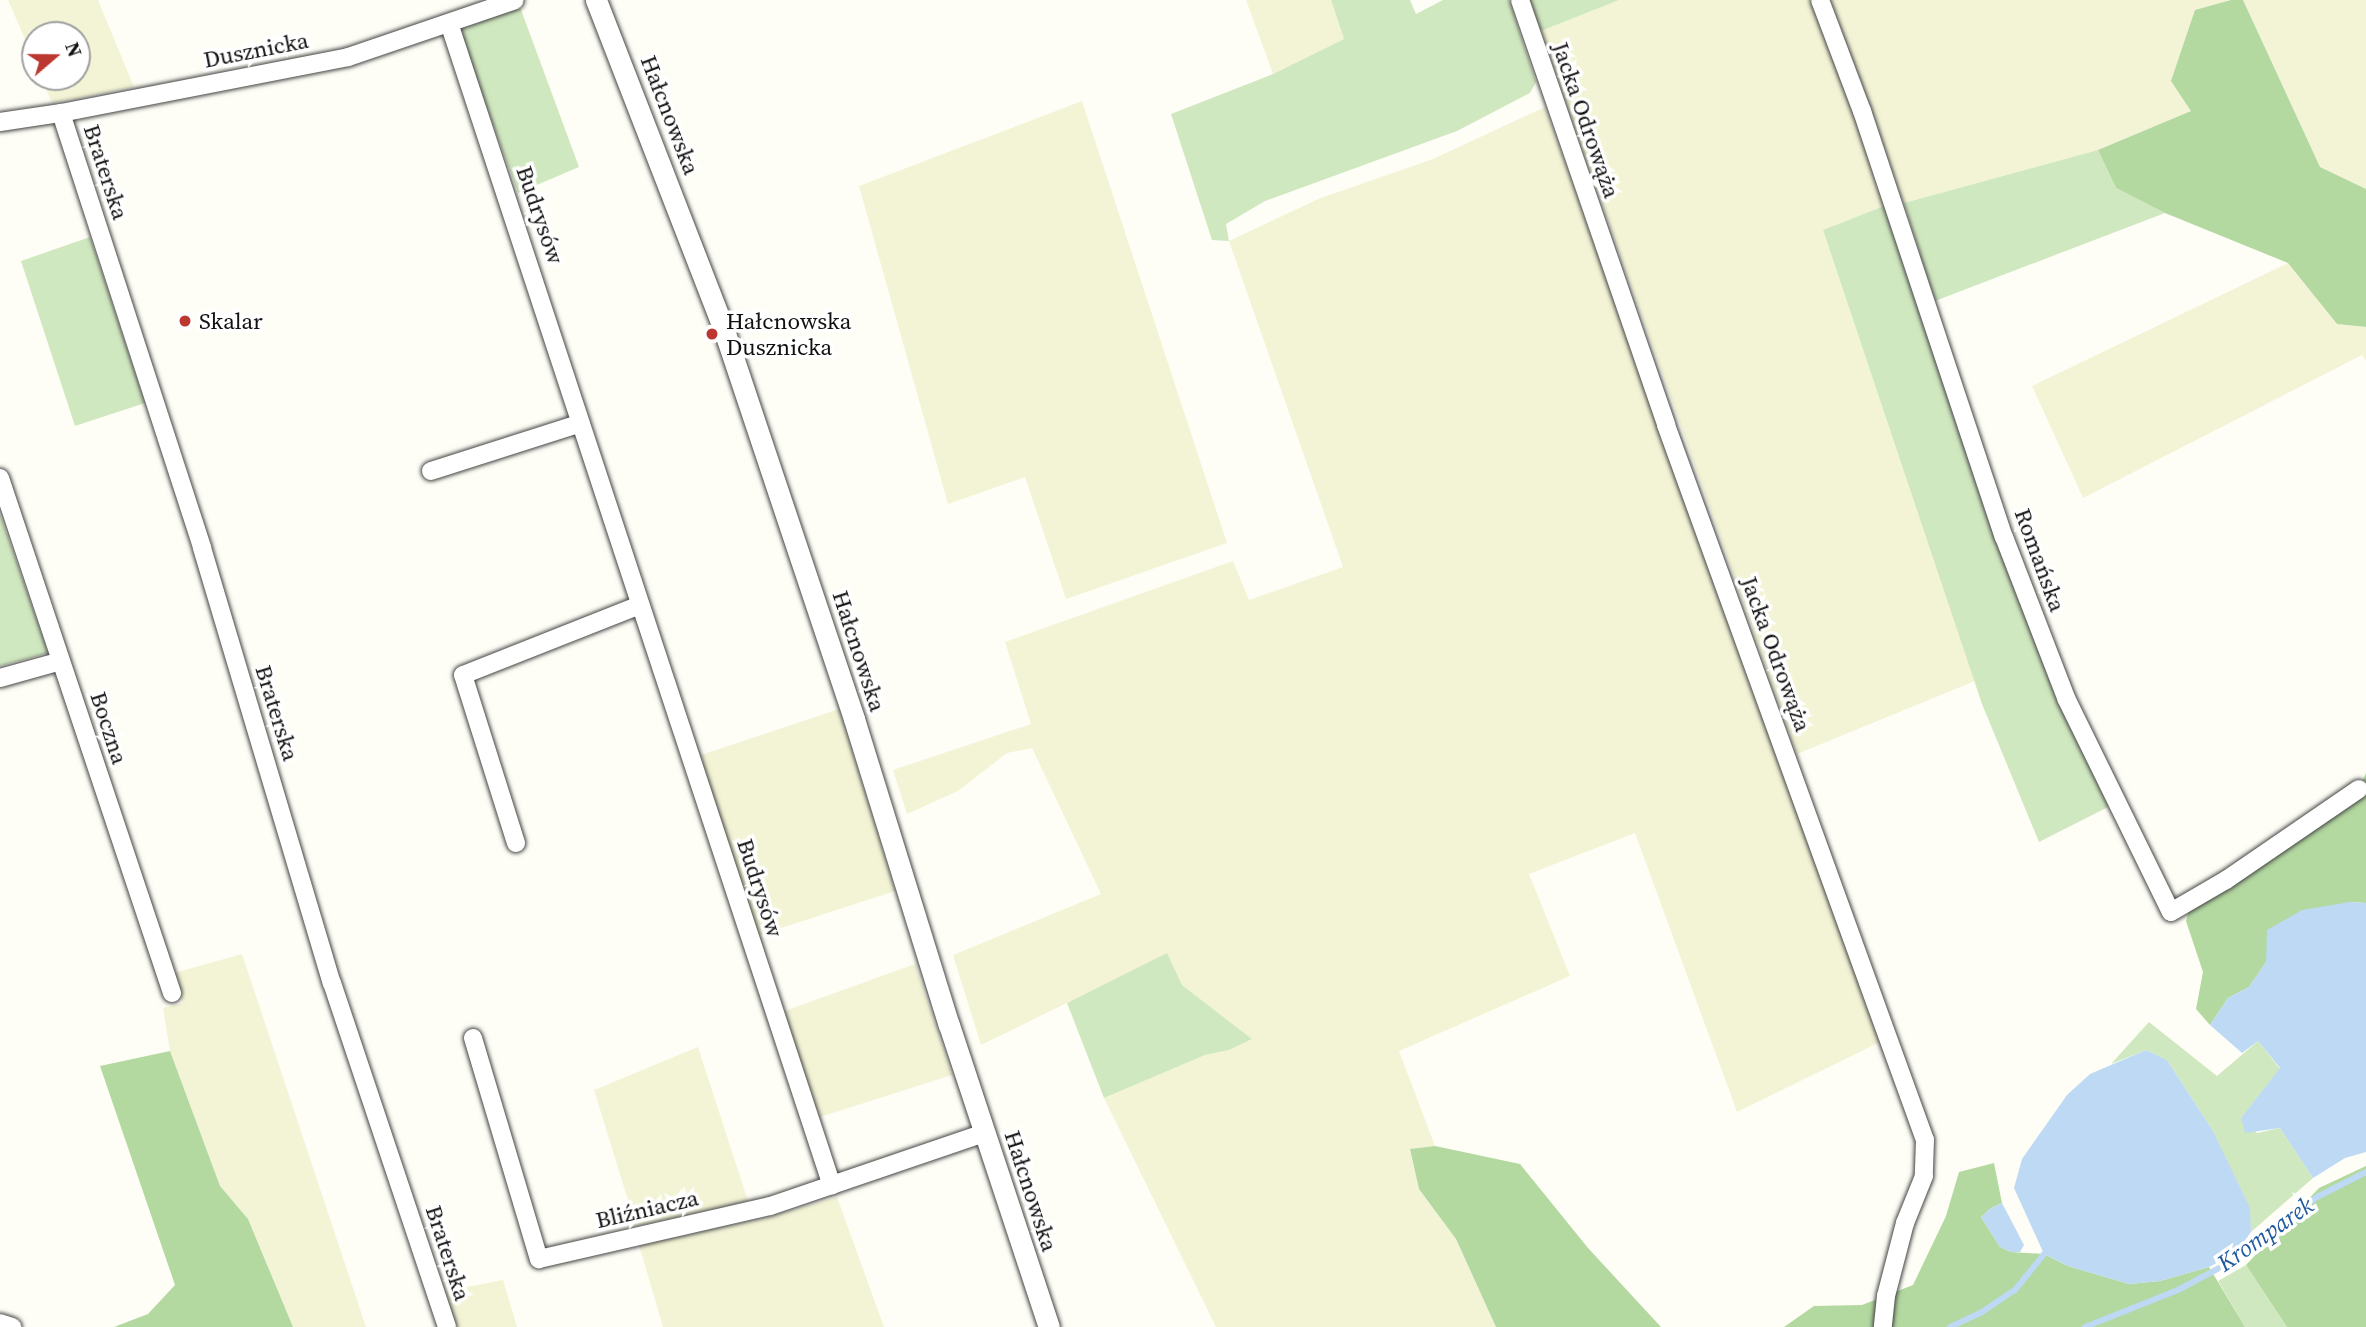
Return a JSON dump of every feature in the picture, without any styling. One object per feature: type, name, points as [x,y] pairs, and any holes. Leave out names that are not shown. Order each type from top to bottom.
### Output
[{"type":"street","name":"Dusznicka","points":[[0,122],[61,113],[348,57],[515,0]]},
{"type":"street","name":"Hałcnowska","points":[[596,0],[728,342],[854,719],[1049,1327]]},
{"type":"street","name":"Jacka Odrowąża","points":[[1520,0],[1666,425],[1925,1140],[1924,1176],[1905,1223],[1886,1296],[1883,1327]]},
{"type":"street","name":"Romańska","points":[[1819,0],[1863,111],[2004,537],[2066,698],[2171,912],[2226,880],[2359,789]]},
{"type":"street","name":"Budrysów","points":[[449,23],[832,1186]]},
{"type":"street","name":"Braterska","points":[[61,113],[202,548],[332,983],[447,1327]]},
{"type":"street","points":[[430,471],[581,423]]},
{"type":"street","name":"Boczna","points":[[0,478],[172,993]]},
{"type":"street","points":[[516,843],[463,675],[640,605]]},
{"type":"street","points":[[0,678],[61,661]]},
{"type":"street","name":"Bliźniacza","points":[[473,1038],[539,1259],[770,1206],[985,1133]]},
{"type":"street","points":[[0,1323],[12,1327]]},
{"type":"green space","points":[[8,0],[98,0],[134,87],[52,103],[47,91],[91,91],[91,21],[21,21],[21,30]]},
{"type":"green space","points":[[1246,0],[1331,0],[1344,39],[1273,74]]},
{"type":"green space","points":[[1331,0],[1410,0],[1416,14],[1443,0],[1509,0],[1536,82],[1530,93],[1457,131],[1265,201],[1226,224],[1229,241],[1212,240],[1171,114],[1273,74],[1344,39]]},
{"type":"green space","points":[[1529,0],[1619,0],[1541,31]]},
{"type":"green space","points":[[1619,0],[1811,0],[1889,204],[1823,230],[1975,681],[1797,754],[1541,31]]},
{"type":"green space","points":[[1831,0],[2231,0],[2195,11],[2191,111],[2098,150],[1904,203]]},
{"type":"green space","points":[[2231,0],[2243,0],[2320,167],[2366,189],[2366,327],[2337,324],[2288,263],[2165,213],[2116,188],[2098,150],[2191,111],[2171,81],[2195,10]]},
{"type":"green space","points":[[2243,0],[2366,0],[2366,189],[2320,167]]},
{"type":"green space","points":[[520,7],[579,167],[518,193],[459,30]]},
{"type":"green space","points":[[1082,101],[1227,543],[1066,599],[1025,477],[948,504],[859,186]]},
{"type":"green space","points":[[1545,107],[1880,1042],[1737,1112],[1635,833],[1529,874],[1570,976],[1399,1051],[1435,1146],[1410,1149],[1419,1189],[1456,1239],[1496,1327],[1216,1327],[1104,1098],[1205,1055],[1229,1050],[1252,1039],[1182,985],[1167,954],[981,1045],[953,955],[1101,894],[1032,748],[1007,753],[958,791],[907,814],[893,770],[1031,724],[1005,642],[1233,561],[1249,600],[1343,567],[1229,241],[1318,199],[1433,159]]},
{"type":"green space","points":[[2098,150],[2116,188],[2165,213],[1935,301],[1904,203]]},
{"type":"green space","points":[[1889,204],[2110,806],[2039,842],[1982,704],[1823,230]]},
{"type":"green space","points":[[90,237],[145,403],[75,426],[21,261]]},
{"type":"green space","points":[[2288,263],[2337,324],[2366,327],[2366,361],[2362,355],[2083,498],[2032,386]]},
{"type":"green space","points":[[0,514],[48,653],[0,666]]},
{"type":"green space","points":[[839,709],[895,891],[757,936],[698,756]]},
{"type":"green space","points":[[2366,773],[2366,903],[2350,902],[2266,962],[2249,987],[2228,998],[2210,1025],[2196,1009],[2203,972],[2186,921],[2189,910],[2353,803]]},
{"type":"green space","points":[[1167,953],[1182,985],[1252,1039],[1229,1050],[1205,1055],[1104,1098],[1067,1003]]},
{"type":"green space","points":[[242,954],[366,1327],[293,1327],[248,1219],[220,1186],[170,1051],[163,1008],[183,1003],[174,973]]},
{"type":"green space","points":[[915,964],[952,1075],[817,1118],[782,1012]]},
{"type":"green space","points":[[2149,1022],[2217,1076],[2258,1041],[2280,1069],[2241,1118],[2257,1133],[2280,1128],[2313,1178],[2251,1232],[2249,1208],[2213,1131],[2167,1060],[2146,1050],[2111,1064]]},
{"type":"green space","points":[[698,1047],[748,1201],[636,1226],[594,1090]]},
{"type":"green space","points":[[170,1051],[220,1186],[248,1219],[293,1327],[114,1327],[148,1314],[175,1285],[100,1066]]},
{"type":"green space","points":[[1435,1146],[1520,1164],[1588,1248],[1661,1327],[1496,1327],[1456,1239],[1419,1189],[1410,1149]]},
{"type":"green space","points":[[1994,1163],[2002,1203],[1981,1217],[2000,1247],[2011,1252],[2044,1254],[2068,1266],[2129,1284],[2160,1281],[2209,1267],[2245,1327],[1784,1327],[1814,1306],[1862,1305],[1913,1285],[1946,1216],[1959,1172]]},
{"type":"green space","points":[[2366,1166],[2366,1327],[2287,1327],[2246,1265],[2319,1188]]},
{"type":"green space","points":[[837,1197],[884,1327],[663,1327],[639,1245],[766,1218]]},
{"type":"green space","points":[[2246,1265],[2287,1327],[2245,1327],[2218,1281]]},
{"type":"green space","points":[[503,1280],[517,1327],[456,1327],[446,1291]]},
{"type":"water","points":[[2350,902],[2366,903],[2366,1152],[2345,1158],[2313,1178],[2280,1128],[2245,1133],[2241,1118],[2280,1068],[2258,1041],[2242,1053],[2210,1025],[2228,998],[2249,987],[2266,962],[2267,930],[2302,910]]},
{"type":"water","points":[[2146,1050],[2167,1060],[2213,1131],[2250,1208],[2251,1232],[2237,1252],[2209,1267],[2160,1281],[2129,1284],[2068,1266],[2044,1254],[2014,1188],[2022,1159],[2067,1095],[2090,1074]]},
{"type":"water","points":[[2002,1203],[2024,1245],[2020,1252],[2011,1252],[2000,1247],[1981,1217]]},
{"type":"waterway","name":"Kromparek","points":[[2085,1327],[2178,1290],[2236,1259],[2317,1197],[2366,1172]]},
{"type":"waterway","points":[[1950,1327],[1982,1312],[2015,1290],[2044,1254]]},
{"type":"place","name":"Skalar","points":[[185,321]]},
{"type":"place","name":"Hałcnowska Dusznicka","points":[[712,334]]}]
